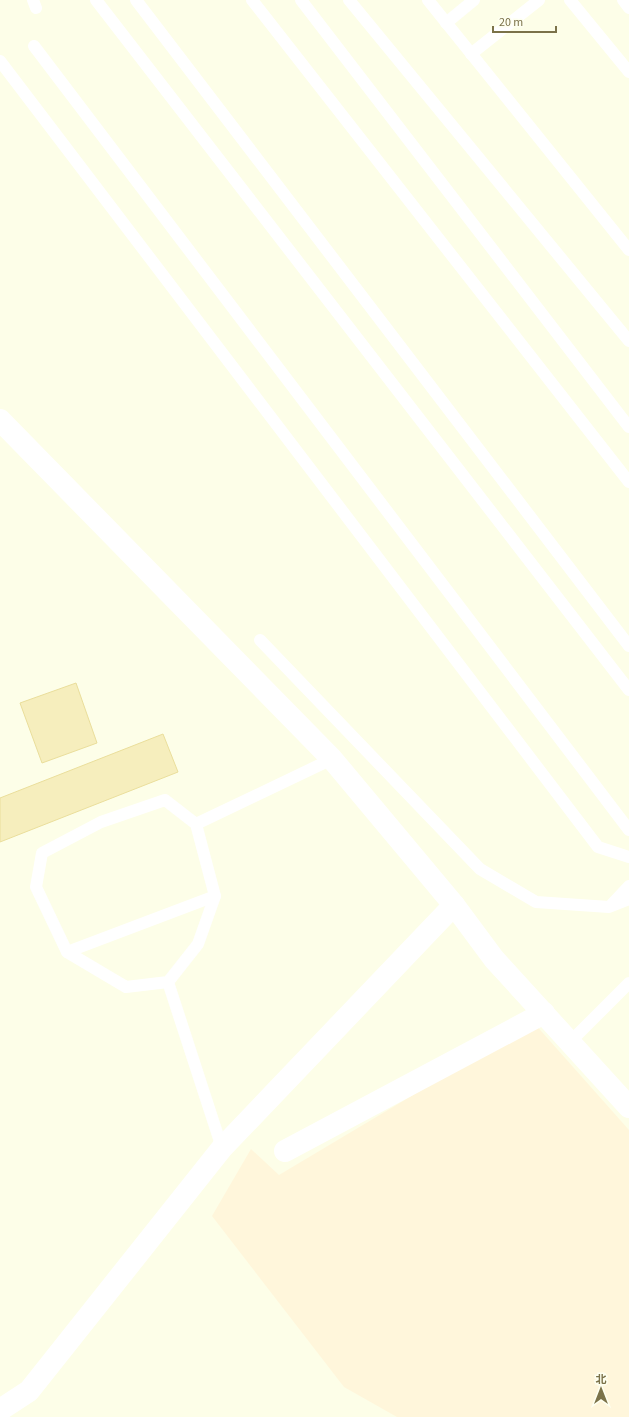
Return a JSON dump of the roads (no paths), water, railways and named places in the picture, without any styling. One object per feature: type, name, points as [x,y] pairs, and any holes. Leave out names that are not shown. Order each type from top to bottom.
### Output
[{"type":"street","points":[[0,420],[332,759],[454,905],[494,959],[629,1107]]},
{"type":"street","points":[[0,1410],[29,1391],[222,1148],[454,905]]},
{"type":"street","points":[[285,1151],[544,1013]]},
{"type":"lane","points":[[96,0],[629,690]]},
{"type":"lane","points":[[136,0],[629,646]]},
{"type":"lane","points":[[252,0],[629,482]]},
{"type":"lane","points":[[301,0],[629,427]]},
{"type":"lane","points":[[349,0],[629,341]]},
{"type":"lane","points":[[428,0],[629,250]]},
{"type":"lane","points":[[446,23],[474,0]]},
{"type":"lane","points":[[471,54],[539,0]]},
{"type":"lane","points":[[570,0],[629,72]]},
{"type":"lane","points":[[623,0],[629,8]]},
{"type":"lane","points":[[34,46],[629,830]]},
{"type":"lane","points":[[0,61],[598,847],[629,857]]},
{"type":"lane","points":[[260,640],[480,869],[536,902],[609,907],[629,900]]},
{"type":"lane","points":[[196,824],[332,759]]},
{"type":"lane","points":[[165,800],[196,824],[215,896],[198,944],[168,982],[126,987],[67,952],[36,887],[42,853],[101,822],[165,800]]},
{"type":"lane","points":[[609,907],[629,886]]},
{"type":"lane","points":[[67,952],[215,896]]},
{"type":"lane","points":[[168,982],[222,1148]]},
{"type":"lane","points":[[570,1042],[629,983]]}]
